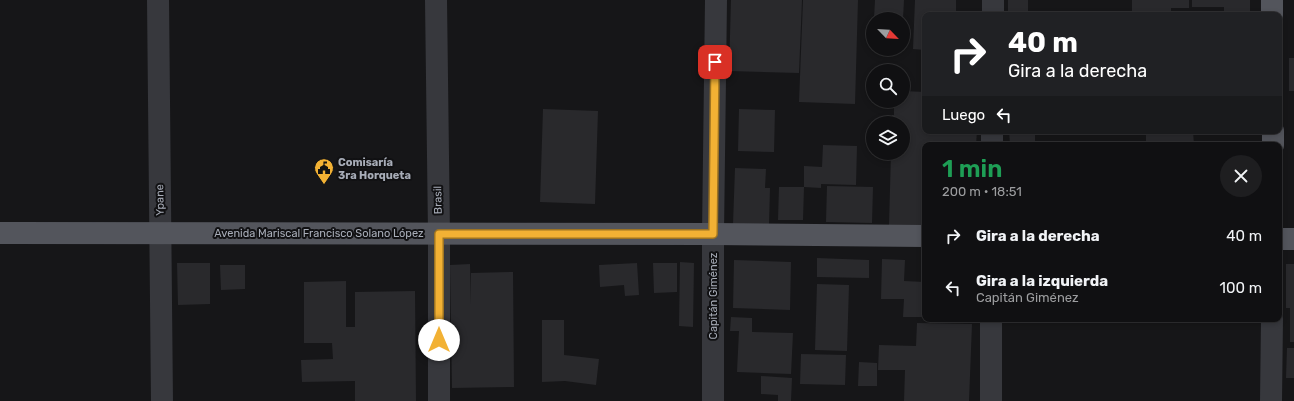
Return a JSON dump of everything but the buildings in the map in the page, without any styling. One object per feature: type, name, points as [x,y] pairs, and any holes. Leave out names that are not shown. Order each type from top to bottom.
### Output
[{"type":"main road","points":[[1272,0],[1272,12]]},
{"type":"main road","name":"Avenida Mariscal Francisco Solano López","points":[[0,233],[713,234],[922,236]]},
{"type":"main road","points":[[1282,239],[1294,239]]},
{"type":"street","name":"Ypane","points":[[158,0],[162,401]]},
{"type":"street","name":"Brasil","points":[[436,0],[439,234],[439,401]]},
{"type":"street","name":"Capitán Giménez","points":[[713,401],[713,234],[716,0]]},
{"type":"street","points":[[993,0],[993,12]]},
{"type":"street","points":[[991,322],[991,401]]},
{"type":"street","points":[[1271,401],[1272,322]]},
{"type":"place","name":"Comisaría 3ra Horqueta","points":[[324,185]]},
{"type":"route","points":[[439,340],[439,234],[713,234],[715,62]]}]
